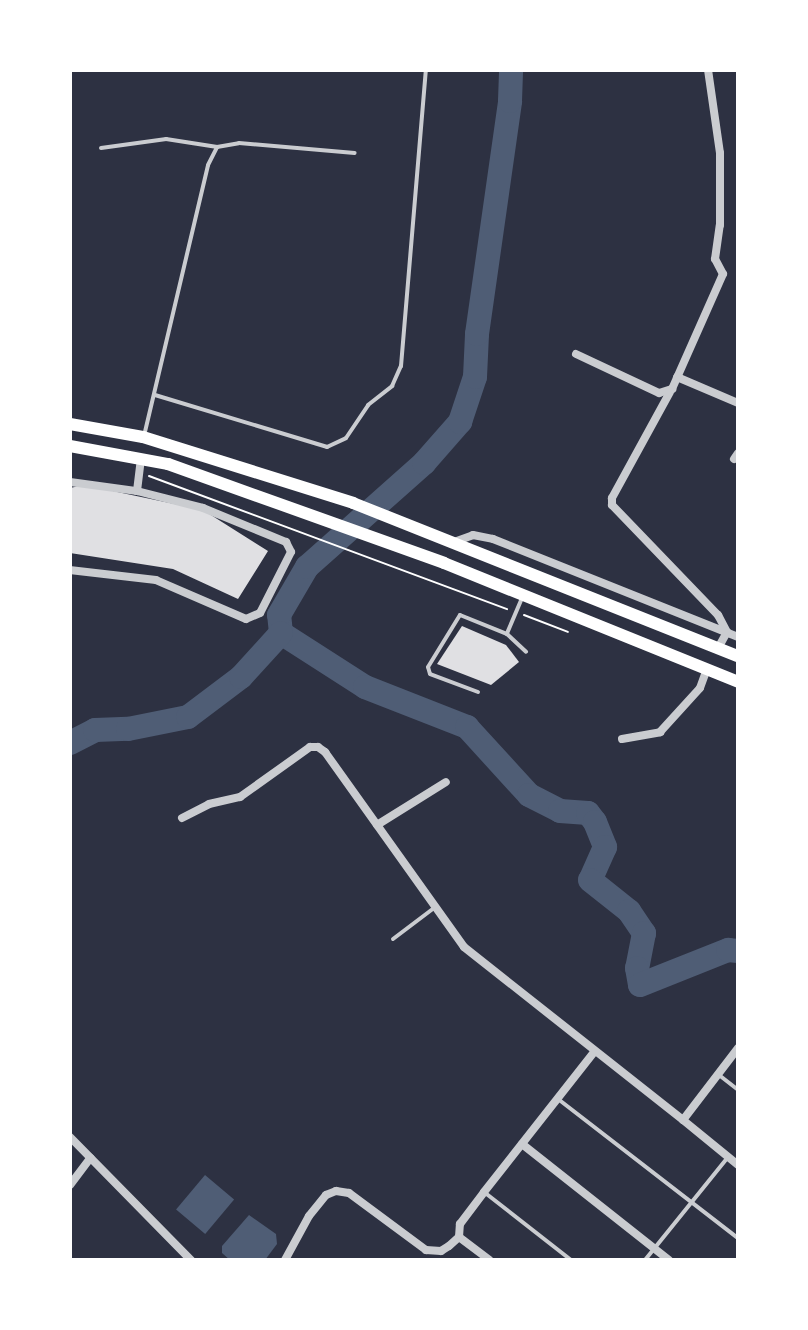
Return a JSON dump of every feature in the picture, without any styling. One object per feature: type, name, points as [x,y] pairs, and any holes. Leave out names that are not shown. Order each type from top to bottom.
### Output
[{"type":"main road","points":[[70,424],[143,437],[353,503],[738,656]]},
{"type":"main road","points":[[70,446],[141,458],[336,525],[523,595],[738,682]]},
{"type":"street","points":[[708,70],[720,153],[720,216],[715,259],[723,274],[672,389],[612,498],[612,505],[718,615],[727,632]]},
{"type":"street","points":[[576,354],[659,393],[672,389]]},
{"type":"street","points":[[677,377],[738,403]]},
{"type":"street","points":[[137,491],[141,458]]},
{"type":"street","points":[[70,482],[137,491],[203,508],[286,542],[291,552],[260,613],[246,619],[156,580],[70,570]]},
{"type":"street","points":[[453,543],[473,535],[493,539],[738,637]]},
{"type":"street","points":[[718,648],[727,632]]},
{"type":"street","points":[[622,739],[660,732],[700,688],[707,669]]},
{"type":"street","points":[[182,818],[209,804],[240,797],[310,747],[325,752],[464,947],[738,1165]]},
{"type":"street","points":[[377,825],[446,782]]},
{"type":"street","points":[[683,1120],[738,1048]]},
{"type":"street","points":[[285,1260],[309,1216],[326,1195],[336,1191],[349,1193],[426,1250],[441,1251],[459,1237],[460,1224],[595,1051]]},
{"type":"street","points":[[70,1137],[191,1260]]},
{"type":"street","points":[[522,1144],[669,1260]]},
{"type":"street","points":[[70,1185],[90,1158]]},
{"type":"street","points":[[459,1237],[489,1260]]},
{"type":"lane","points":[[155,395],[327,447],[346,438],[368,405],[392,386],[401,366],[426,70]]},
{"type":"lane","points":[[101,148],[166,139],[217,147],[239,143],[355,153]]},
{"type":"lane","points":[[143,437],[208,165],[217,147]]},
{"type":"lane","points":[[507,634],[523,595]]},
{"type":"lane","points":[[478,692],[430,674],[428,667],[460,615],[507,634],[526,652]]},
{"type":"lane","points":[[393,939],[434,908]]},
{"type":"lane","points":[[717,1074],[738,1090]]},
{"type":"lane","points":[[558,1099],[738,1238]]},
{"type":"lane","points":[[645,1260],[728,1157]]},
{"type":"lane","points":[[484,1192],[571,1260]]},
{"type":"path","points":[[138,472],[568,632]]},
{"type":"water","points":[[205,1175],[234,1199],[205,1234],[176,1209]]},
{"type":"water","points":[[249,1215],[276,1234],[277,1244],[265,1260],[230,1260],[222,1253],[222,1246]]},
{"type":"building","points":[[84,485],[203,510],[268,551],[238,599],[173,569],[70,553],[70,488]]},
{"type":"building","points":[[462,626],[506,645],[519,662],[491,685],[437,664]]},
{"type":"waterway","points":[[281,633],[279,615],[307,567],[424,463],[460,422],[475,377],[477,334],[510,101],[511,70]]},
{"type":"waterway","points":[[281,633],[365,687],[467,727],[529,795],[560,811],[588,813],[605,847],[590,880],[629,911],[644,933],[637,968],[640,985],[728,950],[738,951]]},
{"type":"waterway","points":[[70,743],[95,730],[128,729],[188,717],[241,677],[281,633]]}]
